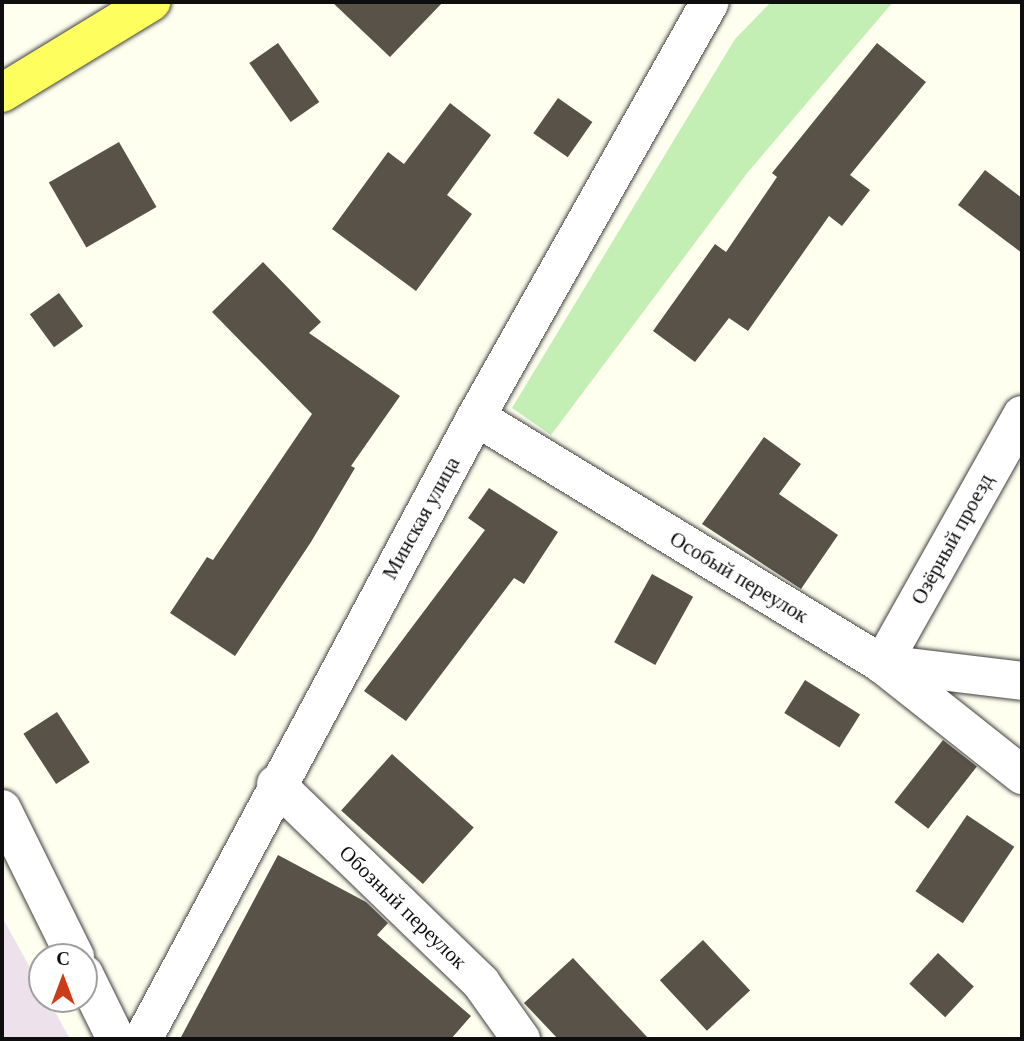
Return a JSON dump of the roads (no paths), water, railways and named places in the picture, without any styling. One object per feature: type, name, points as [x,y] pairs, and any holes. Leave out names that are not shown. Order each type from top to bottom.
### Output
[{"type":"main road","points":[[2,93],[151,2]]},
{"type":"street","name":"Минская улица","points":[[143,1039],[276,784],[476,417],[710,2]]},
{"type":"street","name":"Озёрный проезд","points":[[881,664],[1022,415]]},
{"type":"street","name":"Особый переулок","points":[[476,417],[881,664],[1022,681]]},
{"type":"street","points":[[881,664],[1022,775]]},
{"type":"street","name":"Обозный переулок","points":[[276,784],[481,983],[520,1039]]},
{"type":"street","points":[[2,809],[68,943]]},
{"type":"street","points":[[98,1002],[116,1039]]}]
